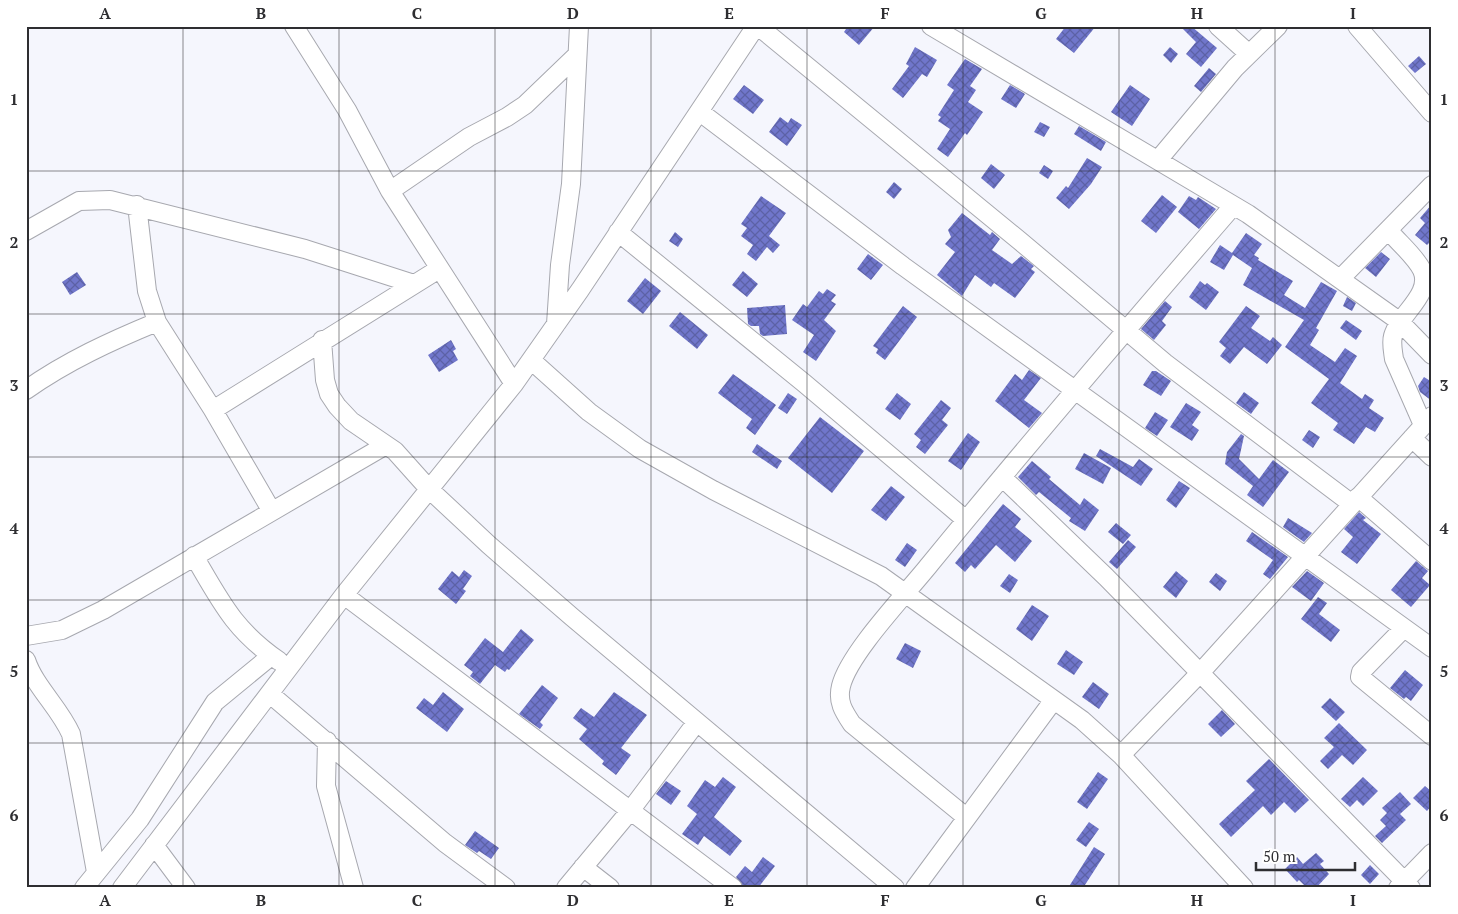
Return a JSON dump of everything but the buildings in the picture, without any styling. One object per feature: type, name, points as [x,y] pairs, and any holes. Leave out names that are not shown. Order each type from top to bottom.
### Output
[{"type":"street","points":[[294,26],[360,133],[390,191],[514,384]]},
{"type":"street","points":[[556,324],[560,265],[571,184],[579,26]]},
{"type":"street","points":[[122,888],[344,595],[514,384],[757,26],[1165,363],[1355,500],[1432,561]]},
{"type":"street","points":[[931,26],[1233,206],[1341,278],[1399,321],[1432,355]]},
{"type":"street","points":[[1218,26],[1249,54]]},
{"type":"street","points":[[1158,160],[1249,54],[1278,26]]},
{"type":"street","points":[[1357,26],[1432,113]]},
{"type":"street","points":[[390,191],[469,137],[525,105],[576,56]]},
{"type":"street","points":[[700,112],[895,260],[1432,648]]},
{"type":"street","points":[[1341,278],[1432,185]]},
{"type":"street","points":[[26,231],[79,201],[110,200],[137,205],[305,248],[414,284]]},
{"type":"street","points":[[137,205],[147,291],[157,322],[213,410],[271,510]]},
{"type":"street","points":[[966,817],[852,724],[841,707],[841,687],[852,663],[906,593],[1074,391],[1233,206]]},
{"type":"street","points":[[1121,754],[1200,673],[1428,420],[1394,359],[1393,336],[1399,321],[1421,294],[1424,283],[1422,272],[1389,231]]},
{"type":"street","points":[[618,232],[804,383],[966,520]]},
{"type":"street","points":[[213,410],[322,340],[439,269]]},
{"type":"street","points":[[26,390],[54,371],[105,344],[157,322]]},
{"type":"street","points":[[322,340],[325,380],[337,406],[351,421],[386,445],[496,552],[696,723],[895,888]]},
{"type":"street","points":[[531,360],[589,412],[640,449],[793,532],[858,563],[906,593],[1098,732],[1121,754],[1244,888]]},
{"type":"street","points":[[1412,438],[1432,457]]},
{"type":"street","points":[[26,636],[72,626],[386,445]]},
{"type":"street","points":[[1002,478],[1106,577],[1404,886],[1432,853]]},
{"type":"street","points":[[194,556],[241,631],[288,668]]},
{"type":"street","points":[[344,595],[733,888]]},
{"type":"street","points":[[1404,628],[1362,672],[1360,677],[1432,736]]},
{"type":"street","points":[[84,888],[140,819],[215,702],[271,656]]},
{"type":"street","points":[[26,660],[37,683],[64,717],[71,734],[96,872]]},
{"type":"street","points":[[270,694],[445,842],[506,888]]},
{"type":"street","points":[[914,888],[1053,700]]},
{"type":"street","points":[[566,888],[630,811],[696,723]]},
{"type":"street","points":[[327,741],[326,786],[354,888]]},
{"type":"street","points":[[154,845],[186,888]]},
{"type":"street","points":[[583,867],[610,888]]}]
